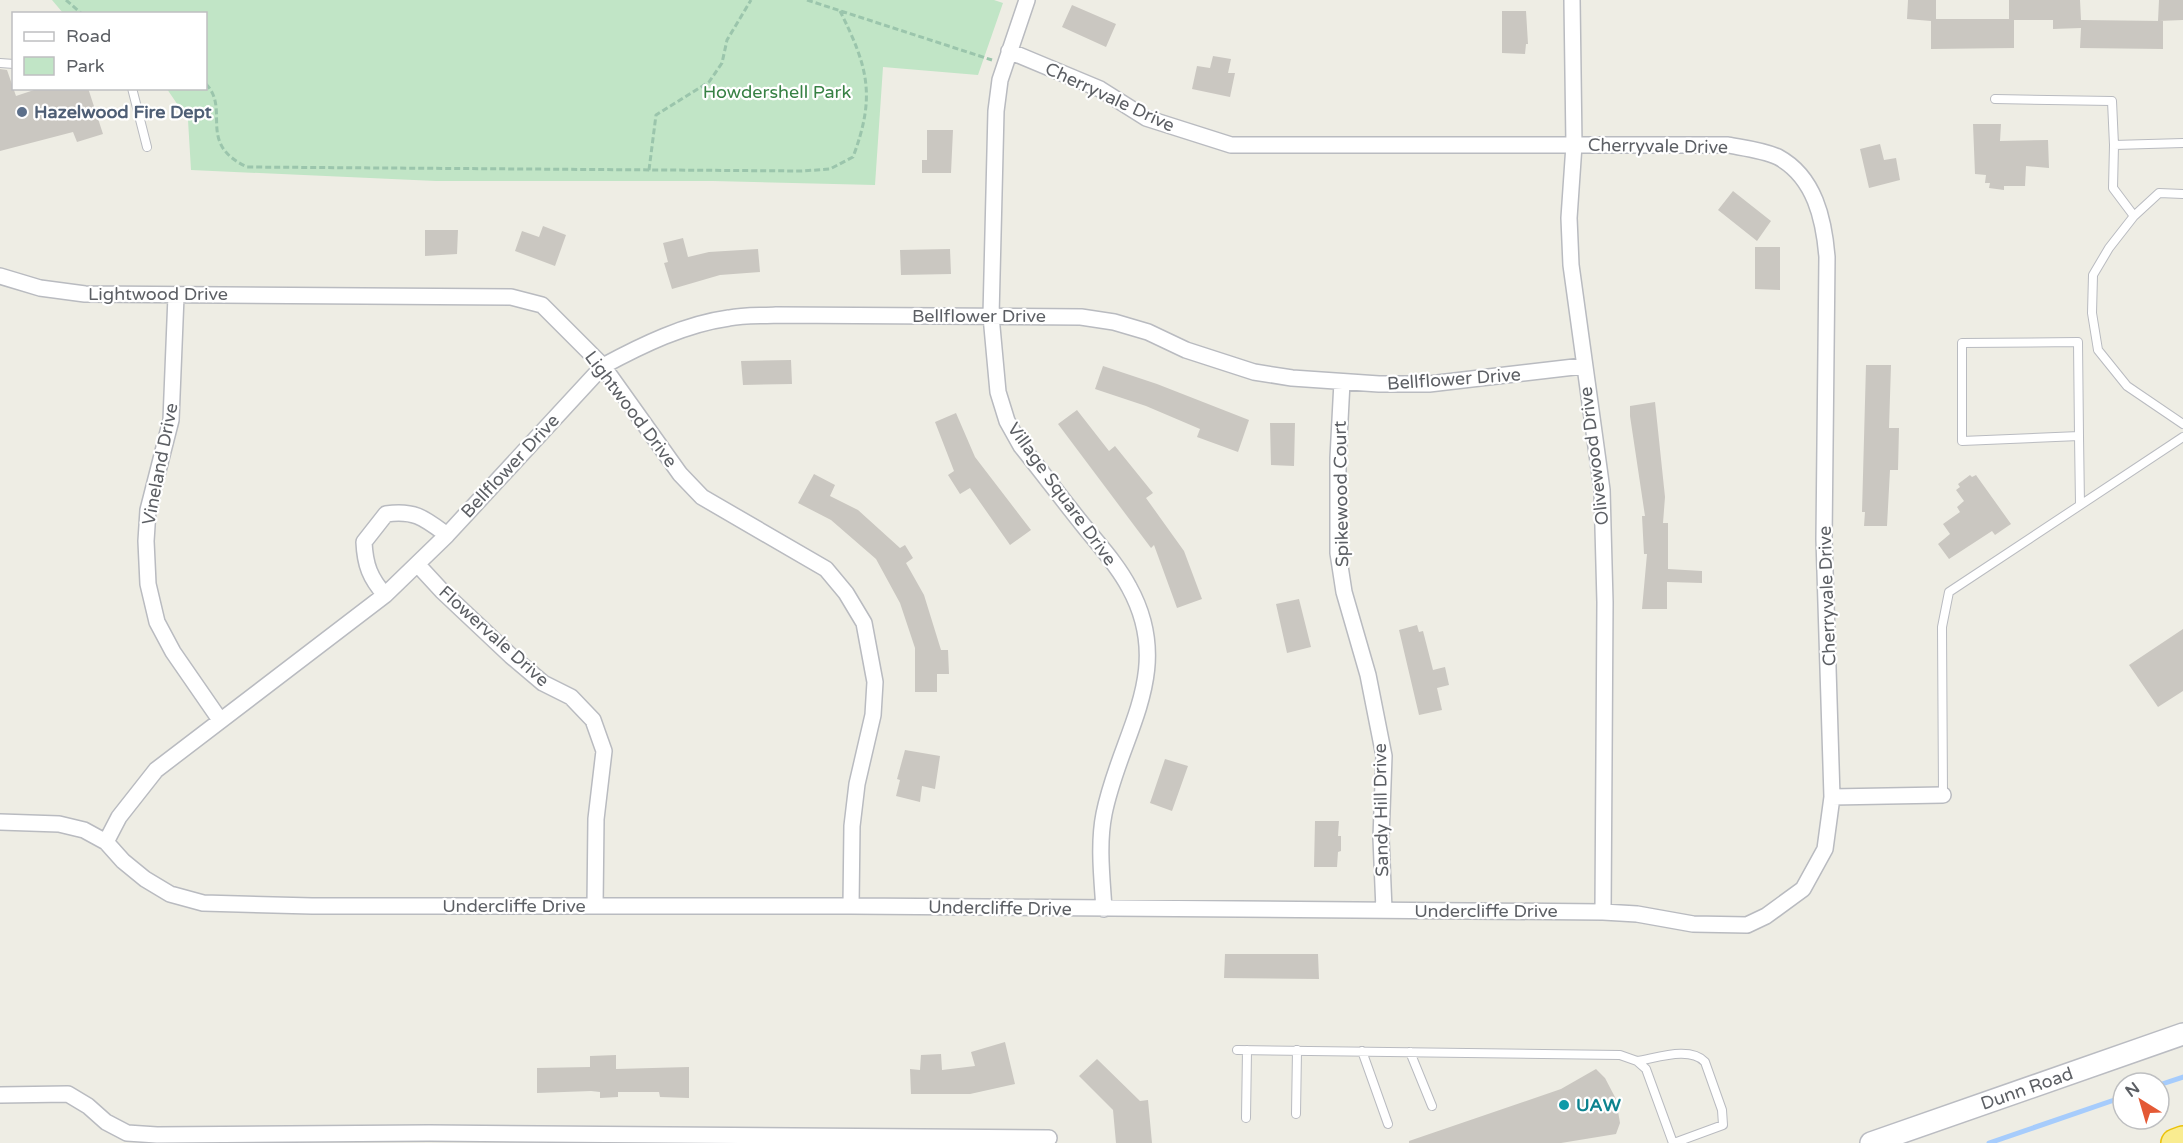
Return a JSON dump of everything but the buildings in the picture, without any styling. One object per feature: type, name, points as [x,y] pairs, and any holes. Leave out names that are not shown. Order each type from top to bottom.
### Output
[{"type":"highway","points":[[2175,1143],[2183,1140]]},
{"type":"street","name":"Village Square Drive","points":[[1027,0],[1000,80],[995,121],[991,316],[998,392],[1006,421],[1022,446],[1130,588],[1142,620],[1148,655],[1146,687],[1112,780],[1104,816],[1101,854],[1104,909]]},
{"type":"street","name":"Olivewood Drive","points":[[1572,0],[1574,145],[1569,218],[1571,266],[1583,366],[1602,490],[1605,602],[1603,912]]},
{"type":"street","name":"Cherryvale Drive","points":[[1007,58],[1100,89],[1146,118],[1231,145],[1728,145],[1778,157],[1798,175],[1813,195],[1824,224],[1827,258],[1824,529],[1832,797]]},
{"type":"street","name":"Lightwood Drive","points":[[0,276],[40,288],[85,294],[511,297],[542,305],[603,366],[680,474],[702,497],[826,569],[846,593],[864,623],[875,682],[873,715],[857,784],[852,826],[851,906]]},
{"type":"street","name":"Vineland Drive","points":[[176,296],[171,420],[148,510],[148,584],[157,622],[173,651],[220,720]]},
{"type":"street","name":"Bellflower Drive","points":[[106,842],[124,809],[156,770],[311,654],[385,595],[447,535],[603,366],[664,337],[696,325],[730,317],[1081,317],[1113,322],[1254,372],[1342,382],[1429,384],[1583,366]]},
{"type":"street","name":"Spikewood Court","points":[[1342,382],[1338,458],[1338,553],[1344,592],[1368,675]]},
{"type":"street","name":"Bellflower Drive","points":[[385,595],[371,578],[364,562],[364,542],[386,514],[406,511],[425,518],[447,535]]},
{"type":"street","name":"Flowervale Drive","points":[[418,565],[511,656],[543,683],[571,697],[593,720],[604,751],[596,819],[595,906]]},
{"type":"street","name":"Sandy Hill Drive","points":[[1368,675],[1384,756],[1382,838],[1384,910]]},
{"type":"street","points":[[1832,797],[1943,795]]},
{"type":"street","name":"Undercliffe Drive","points":[[0,822],[59,824],[84,830],[106,842],[123,861],[145,879],[170,894],[204,903],[312,906],[851,906],[1603,912],[1637,914],[1693,924],[1724,926],[1747,925],[1766,916],[1803,889],[1815,872],[1825,849],[1832,797]]},
{"type":"street","name":"Dunn Road","points":[[1871,1143],[2183,1034]]},
{"type":"street","points":[[0,1095],[68,1094],[88,1106],[106,1122],[127,1132],[137,1133],[266,1136],[429,1133],[498,1139],[1050,1138]]},
{"type":"lane","points":[[133,90],[147,147]]},
{"type":"lane","points":[[1995,99],[2112,101],[2113,188],[2134,216]]},
{"type":"lane","points":[[2114,145],[2183,143]]},
{"type":"lane","points":[[2183,194],[2160,194],[2134,216],[2093,275],[2092,313],[2098,350],[2127,386],[2183,424]]},
{"type":"lane","points":[[2079,436],[1962,441],[1962,343],[2078,342],[2080,505]]},
{"type":"lane","points":[[1943,795],[1942,627],[1949,592],[2183,437]]},
{"type":"lane","points":[[1237,1050],[1620,1055],[1637,1062],[1646,1069],[1674,1143],[1722,1125],[1722,1110],[1705,1062],[1700,1057],[1689,1053],[1637,1062]]},
{"type":"lane","points":[[1246,1118],[1247,1050]]},
{"type":"lane","points":[[1296,1114],[1297,1050]]},
{"type":"lane","points":[[1362,1052],[1388,1124]]},
{"type":"lane","points":[[1410,1052],[1432,1106]]},
{"type":"path","points":[[66,0],[80,12]]},
{"type":"path","points":[[649,170],[656,115],[709,82],[722,63],[727,40],[752,0]]},
{"type":"path","points":[[807,0],[1007,58]]},
{"type":"path","points":[[207,86],[214,102],[217,138],[222,149],[233,161],[247,167],[802,171],[830,169],[853,157],[863,123],[866,68],[840,11]]},
{"type":"green space","name":"Howdershell Park","points":[[52,0],[994,0],[1003,3],[978,75],[883,67],[875,185],[713,181],[436,181],[191,170],[188,120],[168,90],[207,90],[207,12],[62,12]]},
{"type":"waterway","points":[[2171,1081],[2183,1077]]},
{"type":"waterway","points":[[1989,1143],[2111,1101]]},
{"type":"place","name":"Hazelwood Fire Dept","points":[[22,112]]},
{"type":"place","name":"UAW","points":[[1564,1105]]}]
